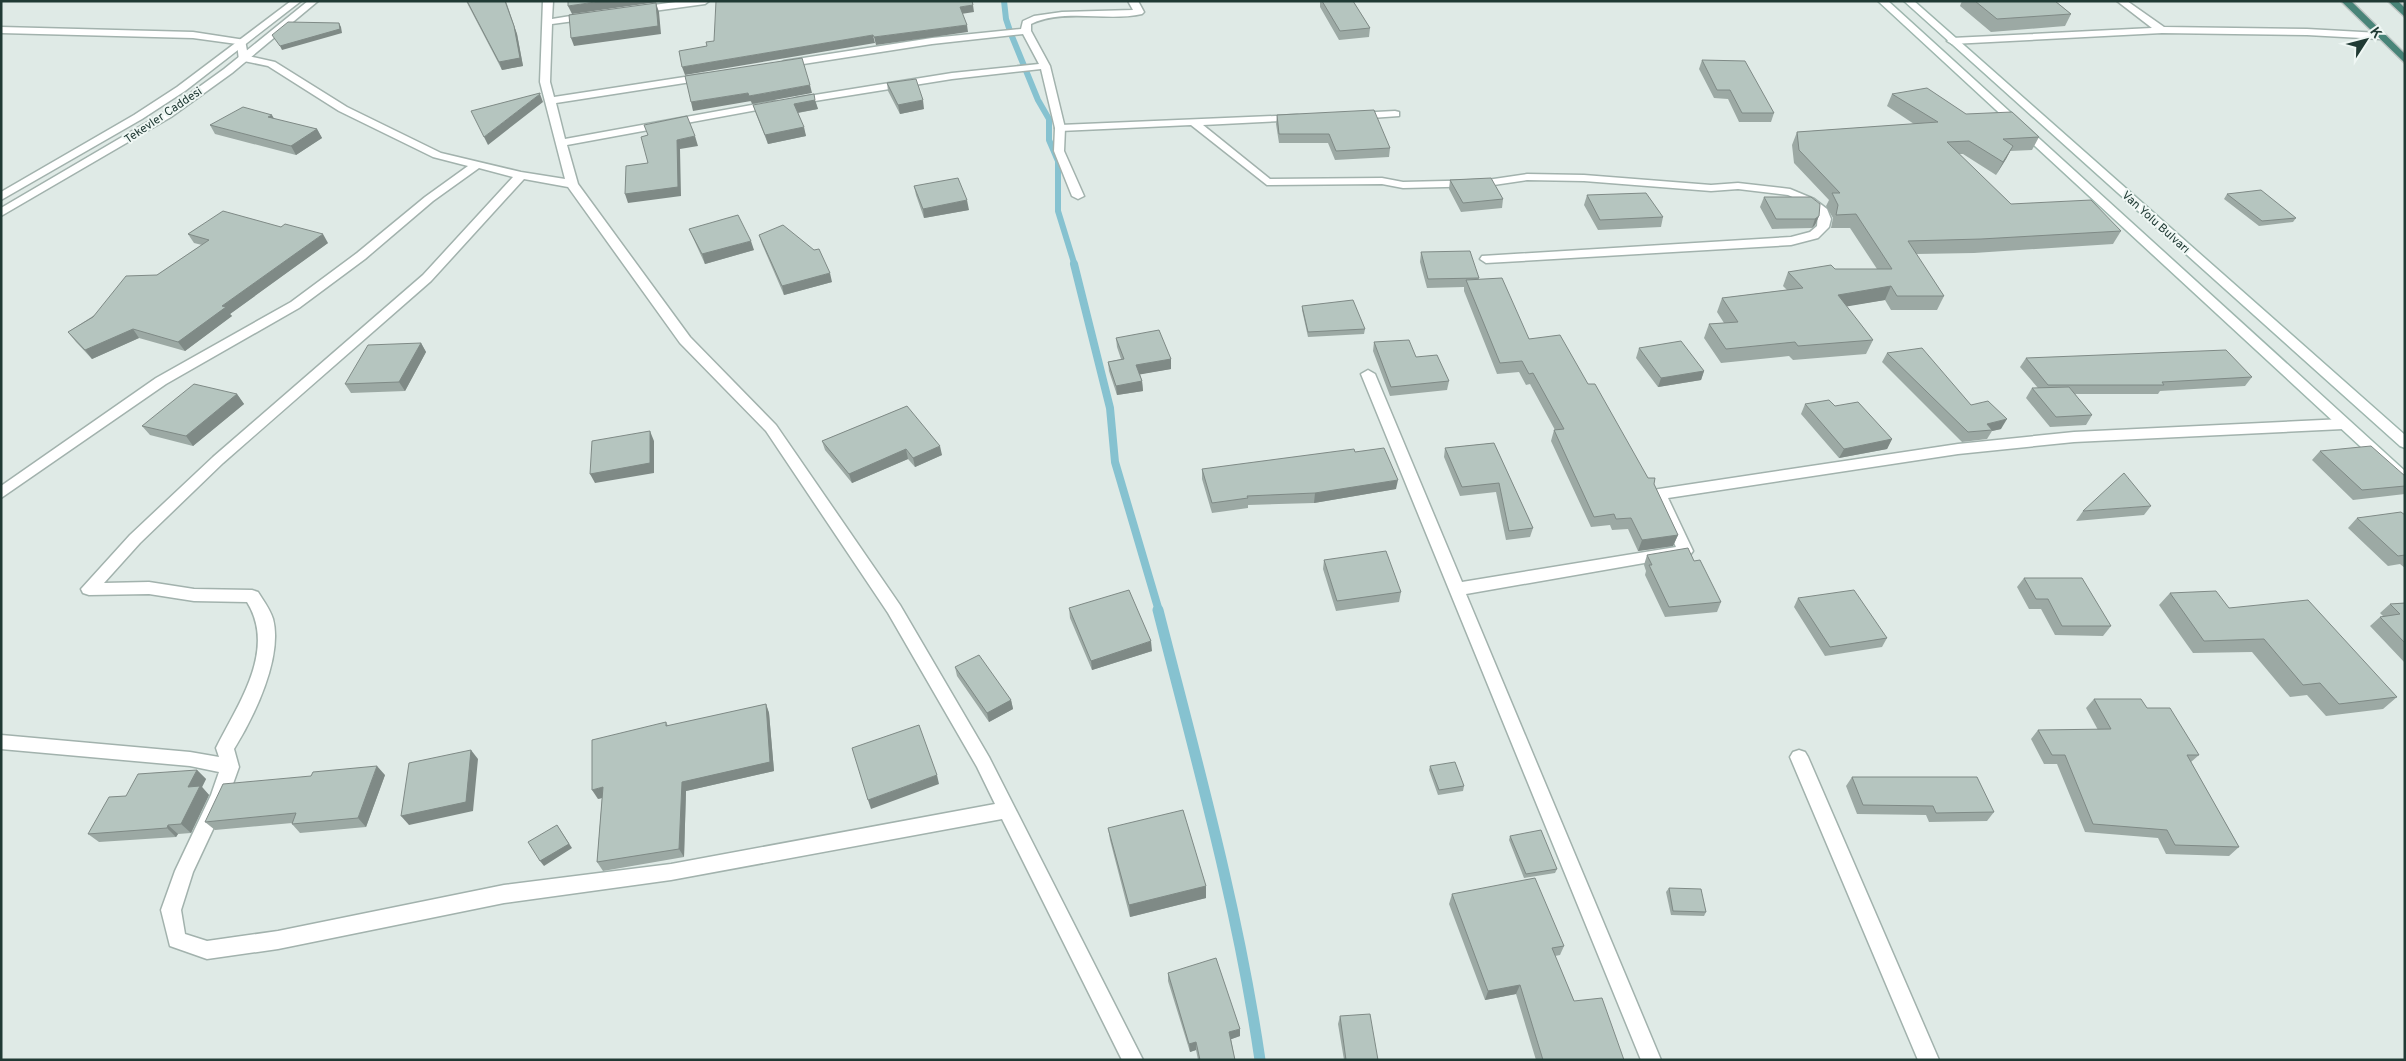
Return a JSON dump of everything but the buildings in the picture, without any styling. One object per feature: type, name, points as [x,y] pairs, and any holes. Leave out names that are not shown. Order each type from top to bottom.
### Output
[{"type":"highway","points":[[2345,1],[2405,60]]},
{"type":"highway","points":[[2392,1],[2405,14]]},
{"type":"street","points":[[1,198],[138,117],[180,89],[297,1]]},
{"type":"street","name":"Tekevler Caddesi","points":[[1,213],[167,115],[243,58],[314,1]]},
{"type":"street","points":[[548,1],[545,82],[572,184],[685,340],[772,428],[894,609],[983,762],[1134,1060]]},
{"type":"street","points":[[626,12],[705,1]]},
{"type":"street","points":[[1078,196],[1059,151],[1060,128],[1045,66],[1026,31],[1026,24],[1038,18],[1139,12],[1134,1]]},
{"type":"street","points":[[1882,1],[2405,479]]},
{"type":"street","name":"Van Yolu Bulvarı","points":[[1908,1],[2405,443]]},
{"type":"street","points":[[2121,1],[2162,30]]},
{"type":"street","points":[[548,22],[597,15]]},
{"type":"street","points":[[1,30],[193,35],[242,42]]},
{"type":"street","points":[[1952,41],[2162,30],[2307,32],[2380,36]]},
{"type":"street","points":[[775,65],[932,41],[1026,31]]},
{"type":"street","points":[[242,42],[243,58],[271,64],[343,109],[437,154],[521,175],[572,184]]},
{"type":"street","points":[[561,143],[833,95],[1018,68],[1045,66]]},
{"type":"street","points":[[550,101],[716,75]]},
{"type":"street","points":[[1347,116],[1396,114]]},
{"type":"street","points":[[1060,128],[1309,117]]},
{"type":"street","points":[[1193,122],[1267,182],[1382,181],[1403,186],[1487,183],[1527,177],[1584,178],[1702,188],[1738,186],[1790,192],[1810,201],[1823,211],[1825,219],[1823,227],[1814,235],[1792,241],[1486,259]]},
{"type":"street","points":[[1,493],[161,381],[295,304],[361,256],[429,199],[478,164]]},
{"type":"street","points":[[521,175],[427,278],[218,460],[135,539],[88,589],[149,588],[194,596],[252,596],[265,620],[265,663],[240,728],[225,748],[230,767],[220,795],[184,871],[171,910],[178,940],[207,950],[278,940],[504,894],[671,872],[1007,810]]},
{"type":"street","points":[[1368,374],[1651,1060]]},
{"type":"street","points":[[1458,589],[1685,551],[1659,494],[1958,450],[2074,437],[2343,424]]},
{"type":"street","points":[[1,742],[190,758],[230,767]]},
{"type":"street","points":[[1799,757],[1929,1060]]},
{"type":"waterway","points":[[1004,1],[1006,19],[1011,34],[1038,100],[1049,119],[1049,140],[1058,161],[1058,211],[1075,266]]},
{"type":"waterway","points":[[1074,264],[1110,408],[1115,462],[1159,611]]},
{"type":"waterway","points":[[1158,610],[1228,890],[1251,1003],[1260,1060]]}]
